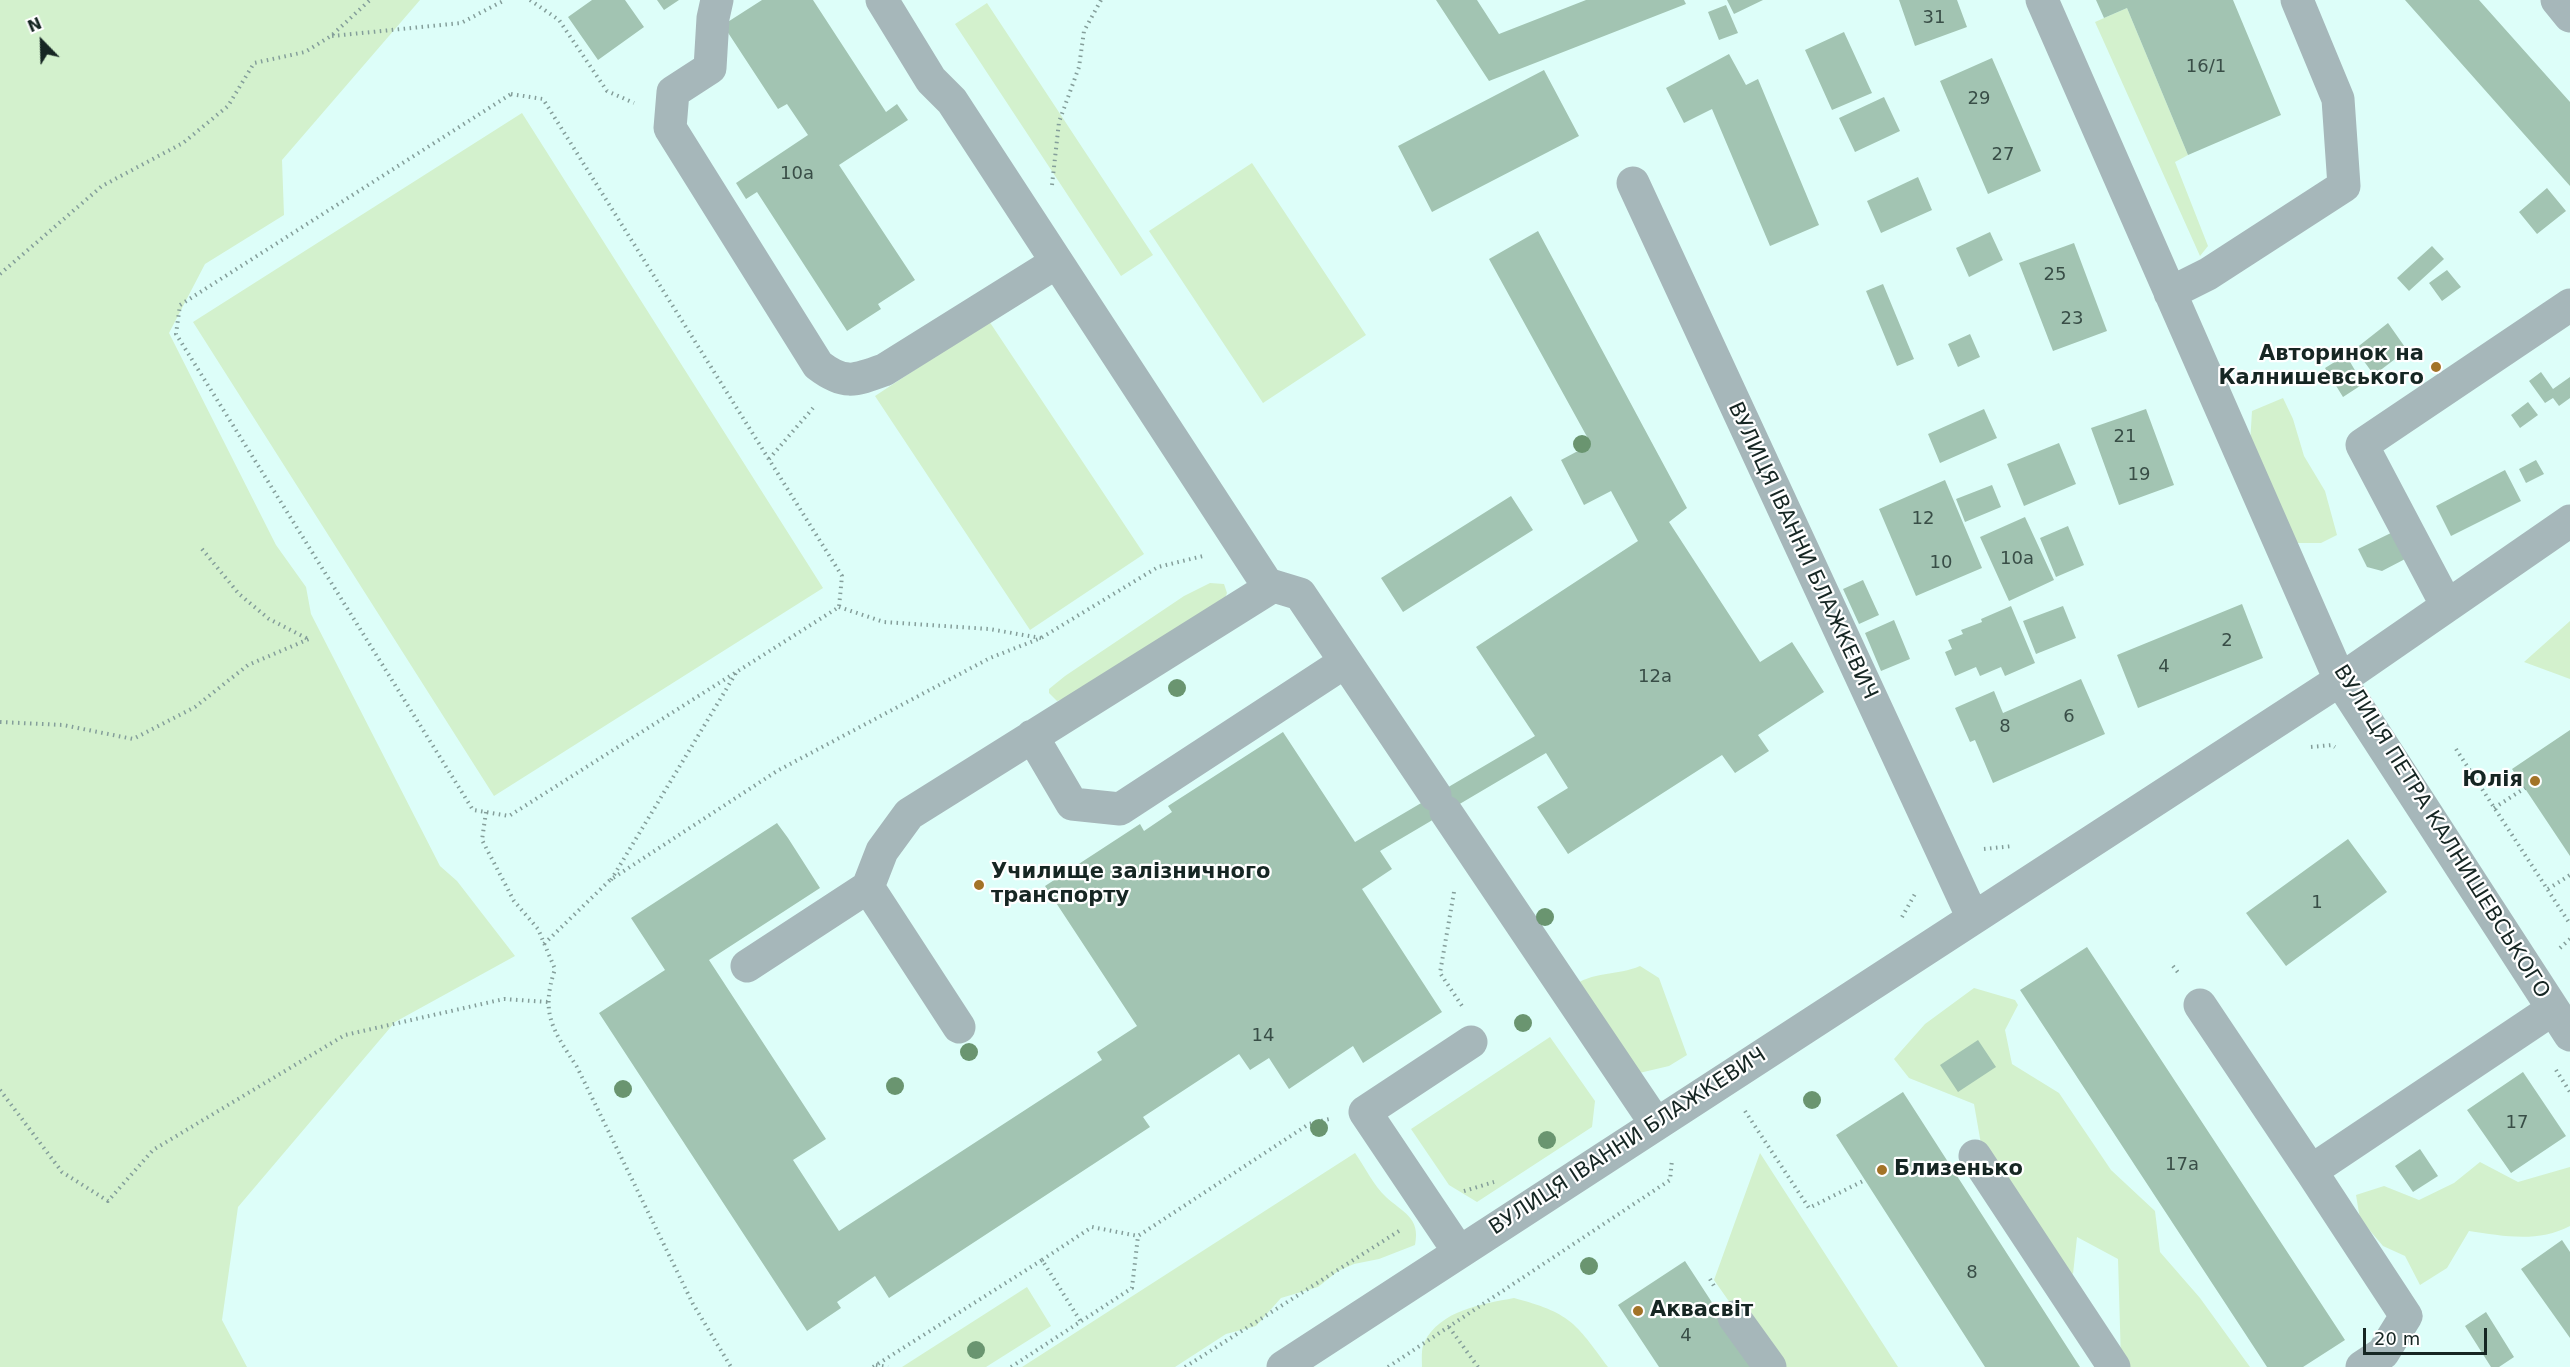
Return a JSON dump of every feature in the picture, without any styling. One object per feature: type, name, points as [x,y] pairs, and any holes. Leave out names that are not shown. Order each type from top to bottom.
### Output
[{"type":"street","points":[[717,0],[713,18],[710,68],[673,92],[670,128],[818,365],[836,379],[861,379],[884,370],[1052,254]]},
{"type":"street","points":[[882,0],[931,80],[952,101],[1267,584],[1300,594],[1656,1124]]},
{"type":"street","name":"ВУЛИЦЯ ПЕТРА КАЛНИШЕВСЬКОГО","points":[[2042,0],[2340,680],[2562,1022]]},
{"type":"street","points":[[2170,293],[2208,274],[2344,186],[2338,99],[2297,0]]},
{"type":"street","points":[[2557,0],[2570,16]]},
{"type":"street","name":"ВУЛИЦЯ ІВАННИ БЛАЖКЕВИЧ","points":[[1633,183],[1973,918]]},
{"type":"street","points":[[2447,606],[2362,445],[2570,305]]},
{"type":"street","name":"ВУЛИЦЯ ІВАННИ БЛАЖКЕВИЧ","points":[[1283,1367],[2340,680],[2570,521]]},
{"type":"street","points":[[747,966],[868,887],[882,851],[909,814],[1273,586]]},
{"type":"street","points":[[1032,736],[1072,804],[1120,809],[1345,662]]},
{"type":"street","points":[[868,887],[959,1027]]},
{"type":"street","points":[[2200,1005],[2406,1316],[2383,1353],[2362,1367]]},
{"type":"street","points":[[2311,1171],[2562,1022]]},
{"type":"street","points":[[1459,1252],[1365,1112],[1469,1028]]},
{"type":"street","points":[[1975,1156],[2114,1367]]},
{"type":"street","points":[[1734,1317],[1770,1367]]},
{"type":"path","points":[[0,274],[102,186],[183,143],[228,106],[254,63],[305,52],[331,36],[370,0]]},
{"type":"path","points":[[331,36],[461,24],[505,0]]},
{"type":"path","points":[[530,0],[559,20],[607,91],[671,116]]},
{"type":"path","points":[[1052,254],[1059,122],[1079,67],[1084,31],[1101,0]]},
{"type":"path","points":[[511,94],[543,99],[842,576],[839,607],[509,816],[473,810],[176,334],[180,305],[511,94]]},
{"type":"path","points":[[769,459],[836,379]]},
{"type":"path","points":[[544,944],[610,880],[777,771],[990,658],[1041,638],[1158,567],[1243,548]]},
{"type":"path","points":[[0,722],[63,725],[133,739],[195,707],[248,665],[309,639],[269,619],[246,600],[202,549]]},
{"type":"path","points":[[839,607],[884,622],[989,629],[1041,638]]},
{"type":"path","points":[[610,880],[736,672]]},
{"type":"path","points":[[2456,749],[2570,924]]},
{"type":"path","points":[[2494,808],[2525,788]]},
{"type":"path","points":[[486,812],[482,840],[514,901],[538,929],[555,969],[547,1009],[559,1039],[577,1067],[693,1304],[731,1367]]},
{"type":"path","points":[[1448,815],[1440,973],[1469,1028]]},
{"type":"path","points":[[2548,889],[2570,875]]},
{"type":"path","points":[[0,1090],[62,1172],[108,1202],[153,1150],[345,1035],[504,999],[548,1002]]},
{"type":"path","points":[[874,1366],[1092,1227],[1138,1236],[1309,1124],[1365,1112]]},
{"type":"path","points":[[1745,1112],[1809,1208],[1865,1180]]},
{"type":"path","points":[[1185,1367],[1403,1228]]},
{"type":"path","points":[[1388,1367],[1596,1230]]},
{"type":"path","points":[[1011,1367],[1132,1288],[1138,1236]]},
{"type":"path","points":[[1042,1260],[1081,1322]]},
{"type":"path","points":[[1449,1327],[1478,1367]]},
{"type":"path","points":[[874,1366],[888,1367]]},
{"type":"green space","points":[[0,0],[420,0],[282,160],[284,215],[205,264],[169,333],[276,545],[306,587],[311,614],[440,866],[457,881],[515,956],[395,1022],[238,1207],[222,1320],[247,1367],[0,1367]]},
{"type":"green space","points":[[987,3],[1153,255],[1121,276],[955,24]]},
{"type":"green space","points":[[2127,8],[2188,155],[2175,162],[2208,246],[2200,256],[2095,22]]},
{"type":"green space","points":[[522,113],[823,588],[494,796],[193,322]]},
{"type":"green space","points":[[1252,163],[1366,335],[1263,403],[1149,231]]},
{"type":"green space","points":[[989,321],[1144,554],[1030,630],[875,396]]},
{"type":"green space","points":[[2283,398],[2293,419],[2304,456],[2325,491],[2337,535],[2321,543],[2293,543],[2250,444],[2252,411]]},
{"type":"green space","points":[[1210,583],[1224,584],[1227,593],[1223,603],[1076,694],[1057,701],[1049,693],[1049,689],[1065,676],[1184,596]]},
{"type":"green space","points":[[2570,621],[2570,679],[2524,662]]},
{"type":"green space","points":[[1640,966],[1659,978],[1687,1055],[1669,1066],[1635,1074],[1572,987],[1588,978]]},
{"type":"green space","points":[[1974,988],[2015,1000],[2018,1005],[2005,1030],[2012,1064],[2059,1093],[2111,1170],[2155,1211],[2160,1252],[2200,1298],[2250,1367],[2128,1367],[2121,1361],[2118,1259],[2077,1237],[2073,1274],[2046,1257],[1981,1144],[1974,1104],[1909,1078],[1894,1059],[1925,1024]]},
{"type":"green space","points":[[1550,1037],[1595,1101],[1592,1127],[1477,1202],[1449,1185],[1411,1129]]},
{"type":"green space","points":[[1355,1153],[1382,1193],[1413,1221],[1415,1245],[1379,1259],[1354,1264],[1338,1271],[1318,1287],[1281,1298],[1256,1326],[1226,1334],[1175,1367],[1022,1367]]},
{"type":"green space","points":[[1760,1153],[1898,1367],[1775,1367],[1714,1280]]},
{"type":"green space","points":[[2480,1162],[2518,1182],[2570,1167],[2570,1226],[2546,1235],[2520,1237],[2469,1231],[2447,1268],[2420,1285],[2405,1256],[2383,1246],[2360,1219],[2356,1195],[2384,1186],[2419,1200],[2454,1183]]},
{"type":"green space","points":[[1027,1287],[1051,1326],[986,1367],[902,1367]]},
{"type":"green space","points":[[1514,1298],[1548,1309],[1570,1321],[1579,1329],[1608,1367],[1422,1367],[1424,1343],[1440,1323],[1463,1310]]},
{"type":"building","points":[[592,0],[625,0],[644,27],[598,60],[568,17]]},
{"type":"building","points":[[657,0],[679,0],[664,10]]},
{"type":"building","points":[[762,0],[813,0],[886,112],[897,104],[908,120],[839,165],[915,280],[878,304],[881,309],[847,331],[757,192],[746,199],[736,183],[808,135],[787,104],[778,109],[723,25]]},
{"type":"building","points":[[1436,0],[1477,0],[1499,34],[1586,0],[1684,0],[1686,4],[1489,81]]},
{"type":"building","points":[[1727,0],[1763,0],[1734,14]]},
{"type":"building","points":[[1899,0],[1957,0],[1967,27],[1915,46]]},
{"type":"building","points":[[2096,0],[2233,0],[2281,115],[2188,155],[2127,8],[2104,18]]},
{"type":"building","points":[[2405,0],[2479,0],[2570,102],[2570,186]]},
{"type":"building","points":[[1726,5],[1738,33],[1719,40],[1708,12]]},
{"type":"building","points":[[1844,32],[1872,93],[1832,110],[1805,50]]},
{"type":"building","points":[[1729,54],[1746,85],[1758,79],[1819,225],[1770,246],[1712,109],[1684,123],[1666,88]]},
{"type":"building","points":[[1992,58],[2041,171],[1988,194],[1940,81]]},
{"type":"building","points":[[1544,70],[1579,136],[1432,212],[1398,146]]},
{"type":"building","points":[[1884,97],[1900,131],[1855,152],[1839,118]]},
{"type":"building","points":[[1918,177],[1932,210],[1881,233],[1867,201]]},
{"type":"building","points":[[2547,188],[2566,211],[2537,234],[2519,212]]},
{"type":"building","name":"Училище залізничного транспорту","points":[[1538,231],[1687,508],[1669,522],[1760,662],[1792,642],[1824,692],[1758,735],[1769,751],[1735,773],[1722,755],[1568,854],[1537,807],[1568,788],[1546,753],[1380,851],[1392,869],[1362,889],[1442,1012],[1363,1063],[1353,1046],[1289,1089],[1269,1058],[1250,1070],[1239,1054],[1143,1117],[1150,1127],[889,1298],[875,1276],[837,1302],[841,1308],[807,1331],[599,1013],[665,970],[631,918],[777,823],[788,838],[820,888],[709,960],[826,1139],[793,1160],[839,1231],[1102,1060],[1097,1052],[1137,1026],[1045,886],[1140,824],[1144,831],[1172,812],[1168,806],[1283,732],[1355,842],[1535,736],[1476,647],[1638,541],[1611,491],[1584,505],[1561,460],[1591,444],[1489,259]]},
{"type":"building","points":[[1990,232],[2003,260],[1969,277],[1956,248]]},
{"type":"building","points":[[2074,243],[2107,331],[2053,351],[2019,263]]},
{"type":"building","points":[[2432,246],[2444,259],[2409,291],[2397,278]]},
{"type":"building","points":[[2447,270],[2461,287],[2442,301],[2429,283]]},
{"type":"building","points":[[1883,284],[1914,359],[1897,366],[1866,291]]},
{"type":"building","points":[[2388,323],[2407,350],[2374,375],[2355,349]]},
{"type":"building","points":[[1970,334],[1980,357],[1958,367],[1948,344]]},
{"type":"building","points":[[2346,355],[2363,384],[2343,397],[2325,368]]},
{"type":"building","points":[[2541,372],[2553,389],[2570,377],[2570,398],[2559,406],[2553,398],[2545,403],[2529,381]]},
{"type":"building","points":[[2528,402],[2538,415],[2520,428],[2511,415]]},
{"type":"building","points":[[1984,409],[1997,438],[1940,463],[1928,434]]},
{"type":"building","points":[[2146,409],[2174,485],[2119,505],[2091,428]]},
{"type":"building","points":[[2059,443],[2076,484],[2024,506],[2007,464]]},
{"type":"building","points":[[2536,460],[2544,474],[2526,483],[2519,469]]},
{"type":"building","points":[[2505,470],[2521,501],[2451,536],[2436,506]]},
{"type":"building","points":[[1945,480],[1982,568],[1916,596],[1879,509]]},
{"type":"building","points":[[1992,485],[2001,507],[1965,522],[1956,499]]},
{"type":"building","points":[[1511,496],[1533,530],[1403,612],[1381,578]]},
{"type":"building","points":[[2025,517],[2054,580],[2009,601],[1980,537]]},
{"type":"building","points":[[2068,526],[2084,565],[2056,577],[2040,538]]},
{"type":"building","points":[[2393,532],[2407,558],[2382,571],[2367,567],[2358,549]]},
{"type":"building","points":[[1863,580],[1879,615],[1859,624],[1843,589]]},
{"type":"building","points":[[2242,604],[2263,658],[2138,708],[2117,655]]},
{"type":"building","points":[[2011,606],[2035,663],[2005,676],[2001,667],[1980,676],[1976,667],[1955,676],[1945,652],[1952,649],[1948,640],[1963,634],[1961,630],[1982,622],[1981,619]]},
{"type":"building","points":[[2063,606],[2076,638],[2036,654],[2023,621]]},
{"type":"building","points":[[1894,620],[1910,659],[1881,671],[1865,633]]},
{"type":"building","points":[[2081,679],[2105,734],[1993,783],[1975,740],[1970,742],[1955,708],[1994,691],[2003,713]]},
{"type":"building","points":[[2570,730],[2570,856],[2512,769]]},
{"type":"building","points":[[2348,839],[2387,892],[2286,966],[2246,913]]},
{"type":"building","points":[[2087,947],[2345,1340],[2303,1367],[2267,1367],[2020,990]]},
{"type":"building","points":[[1978,1040],[1996,1067],[1958,1092],[1940,1065]]},
{"type":"building","points":[[2523,1072],[2566,1136],[2511,1173],[2467,1110]]},
{"type":"building","points":[[1903,1092],[2080,1367],[1985,1367],[1836,1135]]},
{"type":"building","points":[[2420,1149],[2438,1176],[2413,1192],[2395,1166]]},
{"type":"building","points":[[2562,1240],[2570,1252],[2570,1338],[2521,1269]]},
{"type":"building","points":[[1685,1261],[1754,1367],[1659,1367],[1618,1305]]},
{"type":"building","points":[[2486,1312],[2514,1357],[2499,1367],[2491,1367],[2465,1326]]},
{"type":"place","name":"Авторинок на Калнишевського","points":[[2436,367]]},
{"type":"place","name":"Юлія","points":[[2535,781]]},
{"type":"place","name":"Училище залізничного транспорту","points":[[979,885]]},
{"type":"place","name":"Близенько","points":[[1882,1170]]},
{"type":"place","name":"Аквасвіт","points":[[1638,1311]]}]
